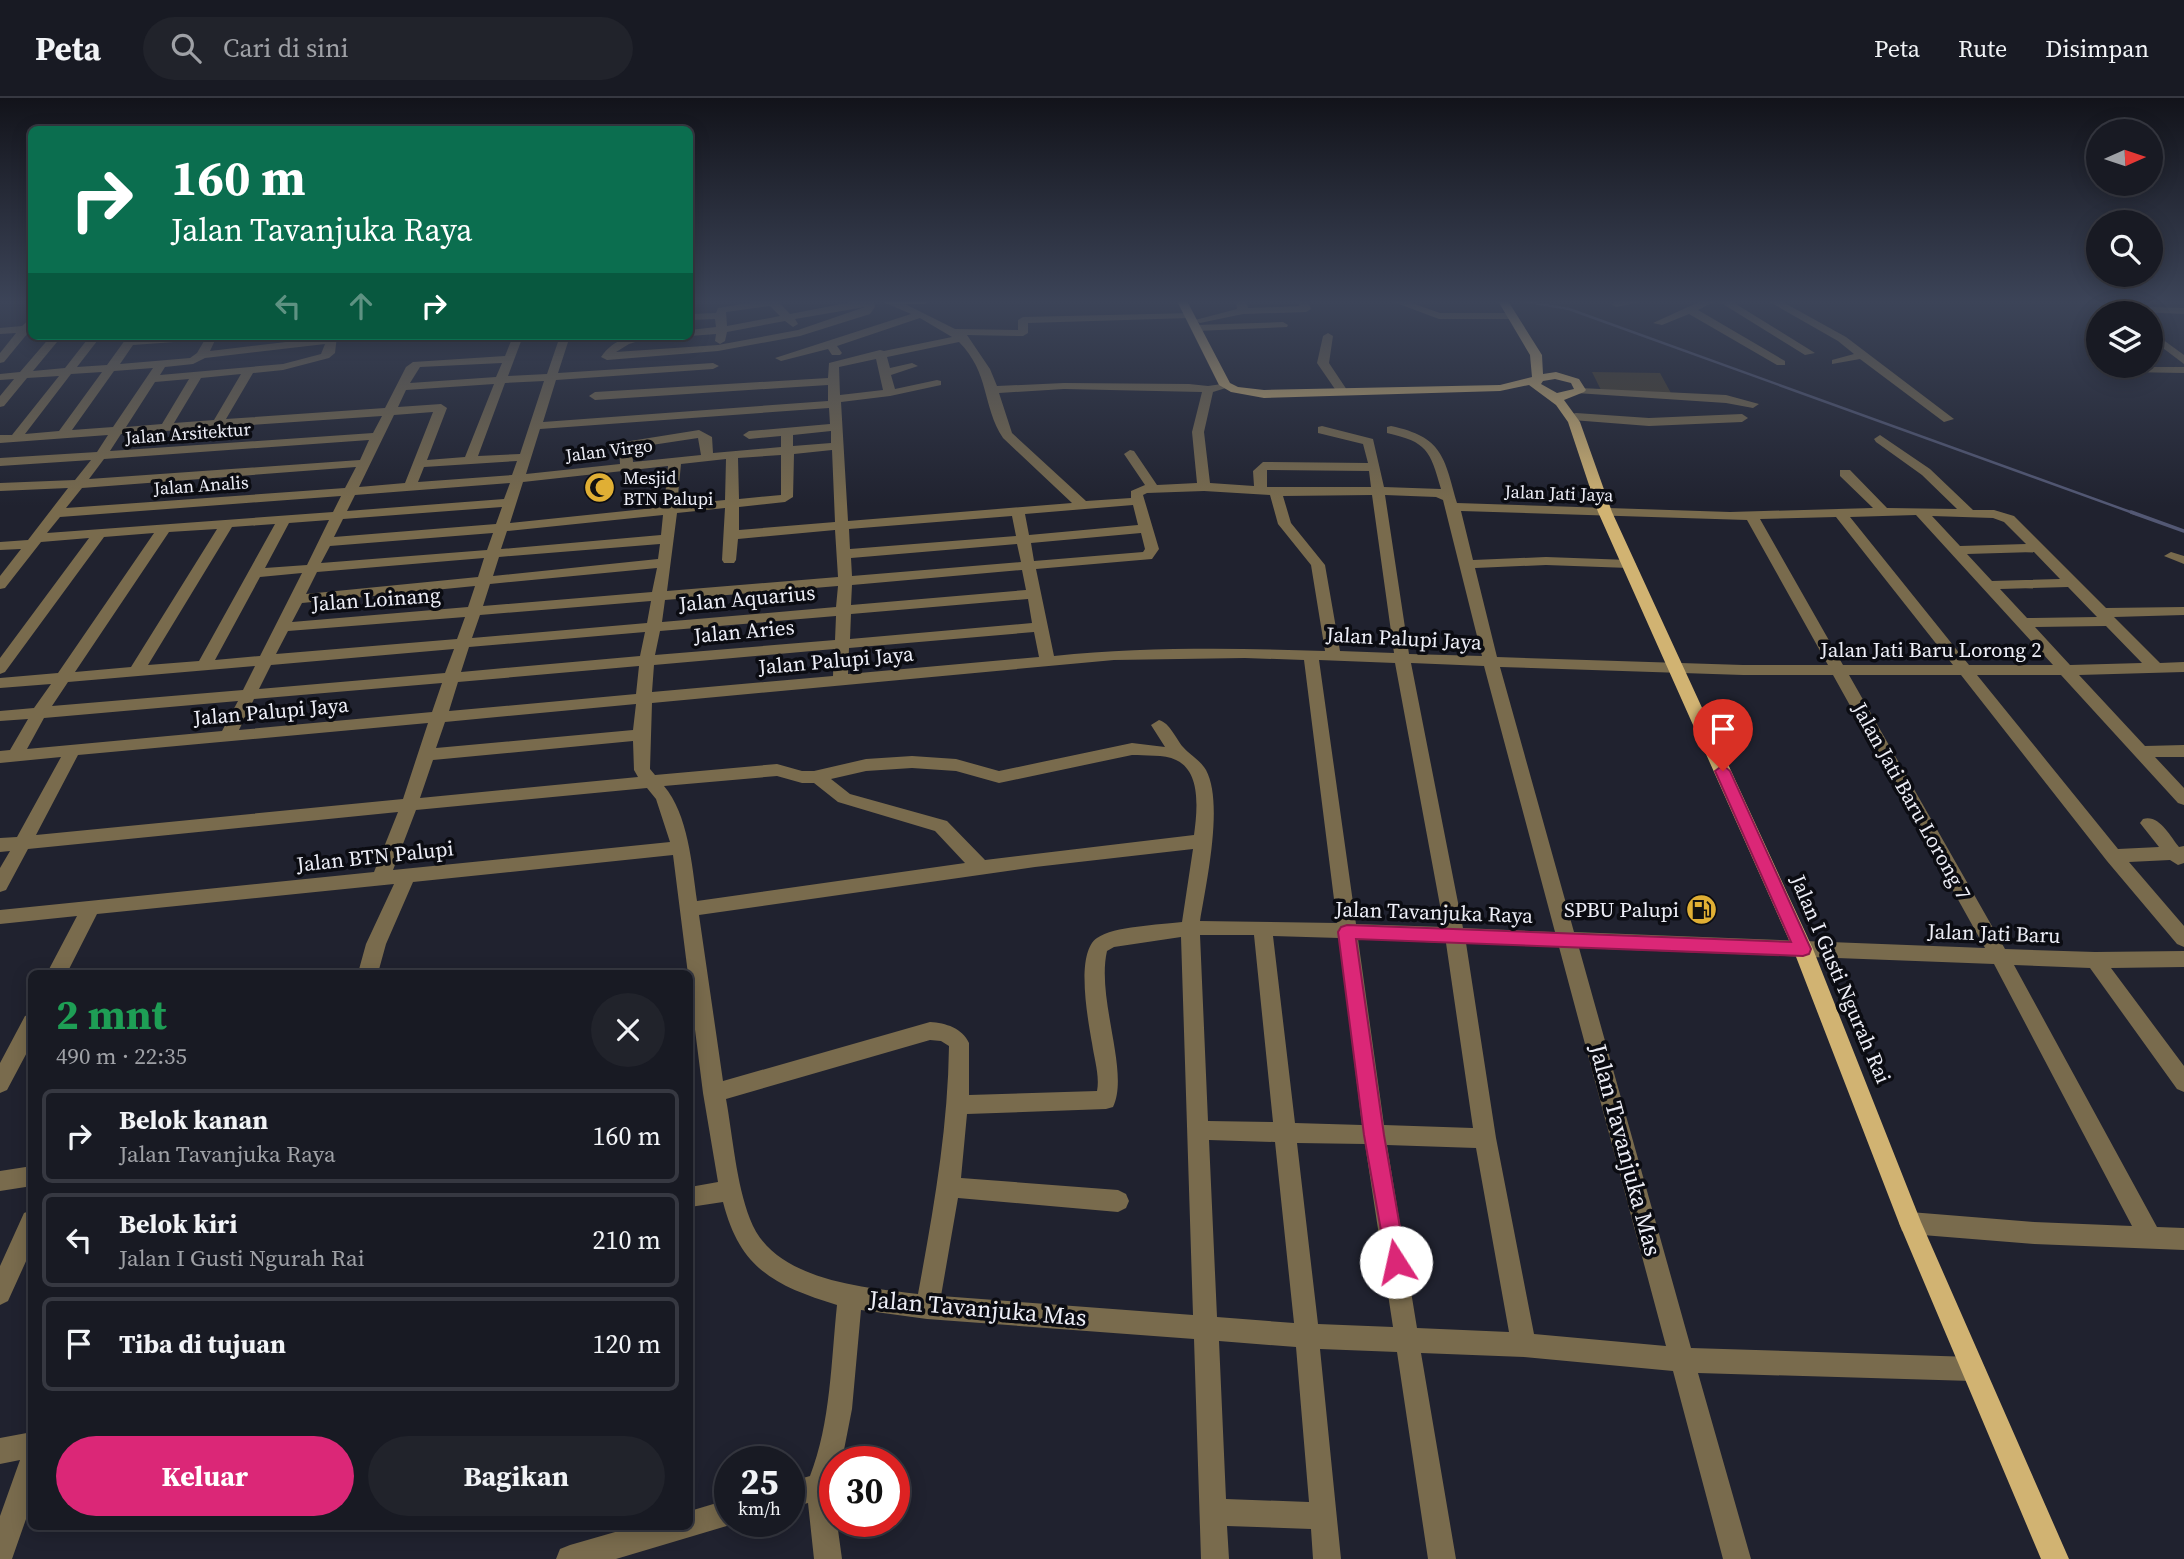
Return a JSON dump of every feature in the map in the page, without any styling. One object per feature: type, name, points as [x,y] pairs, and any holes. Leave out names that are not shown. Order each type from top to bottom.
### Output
[{"type":"main road","points":[[1217,369],[1225,384],[1235,390],[1251,393],[1343,394],[1500,388],[1563,397],[1579,392],[1579,384],[1557,369]]},
{"type":"main road","points":[[1536,369],[1536,379]]},
{"type":"main road","points":[[1500,388],[1556,375],[1570,378]]},
{"type":"main road","name":"Jalan I Gusti Ngurah Rai","points":[[1536,379],[1535,385],[1560,402],[1575,419],[1605,512],[1803,949],[1910,1223],[2055,1559]]},
{"type":"main road","name":"Jalan I Gusti Ngurah Rai","points":[[1575,419],[1579,392]]},
{"type":"street","points":[[0,403],[29,369]]},
{"type":"street","points":[[0,377],[93,369]]},
{"type":"street","points":[[63,434],[109,369]]},
{"type":"street","points":[[2,580],[100,457],[157,369]]},
{"type":"street","points":[[151,379],[262,369]]},
{"type":"street","points":[[228,736],[412,369]]},
{"type":"street","points":[[470,460],[505,369]]},
{"type":"street","points":[[381,878],[410,803],[554,369]]},
{"type":"street","points":[[586,422],[604,369]]},
{"type":"street","points":[[402,387],[669,369]]},
{"type":"street","points":[[707,413],[713,369]]},
{"type":"street","points":[[832,369],[839,446],[845,581],[840,681]]},
{"type":"street","points":[[884,369],[890,393]]},
{"type":"street","points":[[885,373],[900,369]]},
{"type":"street","points":[[983,369],[992,390],[1000,424],[1007,435],[1083,505]]},
{"type":"street","points":[[1327,369],[1343,394]]},
{"type":"street","points":[[1880,369],[1948,419]]},
{"type":"street","points":[[218,423],[248,370]]},
{"type":"street","points":[[2163,370],[2184,370]]},
{"type":"street","points":[[16,438],[67,371]]},
{"type":"street","points":[[166,426],[197,374]]},
{"type":"street","points":[[595,397],[832,381]]},
{"type":"street","points":[[535,426],[833,401],[937,383]]},
{"type":"street","points":[[992,390],[1064,386],[1189,387],[1208,390],[1225,384]]},
{"type":"street","points":[[472,613],[1147,556],[1152,549],[1138,501],[1138,491],[1204,487],[1198,432],[1208,390]]},
{"type":"street","points":[[1579,392],[1726,399],[1753,404]]},
{"type":"street","points":[[0,439],[441,408],[410,487]]},
{"type":"street","points":[[1575,419],[1649,422],[1742,418]]},
{"type":"street","points":[[189,527],[257,420]]},
{"type":"street","points":[[749,435],[837,427]]},
{"type":"street","points":[[1322,430],[1369,442],[1375,467],[1402,658],[1455,936],[1485,1138],[1524,1345]]},
{"type":"street","name":"Jalan Tavanjuka Mas","points":[[1391,430],[1416,435],[1426,444],[1438,464],[1451,503],[1491,663],[1683,1360]]},
{"type":"street","points":[[325,542],[500,528],[788,496],[787,432]]},
{"type":"street","points":[[626,468],[625,449],[628,444],[699,435],[706,437],[707,458]]},
{"type":"street","name":"Jalan Arsitektur","points":[[0,462],[378,436]]},
{"type":"street","points":[[1880,439],[1926,472],[1970,514]]},
{"type":"street","name":"Jalan Virgo","points":[[410,487],[517,479],[839,446]]},
{"type":"street","points":[[1130,454],[1154,489]]},
{"type":"street","points":[[729,560],[733,503],[732,455]]},
{"type":"street","points":[[418,464],[524,457]]},
{"type":"street","points":[[675,461],[672,509],[648,660],[641,735],[642,770],[664,797],[681,848]]},
{"type":"street","points":[[0,487],[78,484],[364,463]]},
{"type":"street","points":[[1333,655],[1319,568],[1285,524],[1259,471],[1263,466],[1375,467]]},
{"type":"street","points":[[1845,473],[1884,512]]},
{"type":"street","name":"Jalan Analis","points":[[55,513],[410,487]]},
{"type":"street","name":"Jalan Jati Jaya","points":[[1204,487],[1438,493],[1451,503],[1605,512],[1751,515],[1920,511],[1994,514],[2010,519],[2156,668]]},
{"type":"street","points":[[732,536],[1138,501]]},
{"type":"street","points":[[0,546],[99,534],[508,503]]},
{"type":"street","points":[[1920,511],[2184,799]]},
{"type":"street","points":[[1018,513],[1047,662]]},
{"type":"street","points":[[1840,513],[2113,856],[2184,939]]},
{"type":"street","name":"Jalan Jati Baru Lorong 7","points":[[1751,515],[1999,955],[2150,1237]]},
{"type":"street","points":[[204,665],[284,520]]},
{"type":"street","points":[[137,670],[227,524]]},
{"type":"street","points":[[7,756],[164,529]]},
{"type":"street","points":[[844,554],[1145,529]]},
{"type":"street","points":[[0,669],[99,534]]},
{"type":"street","points":[[255,573],[667,539]]},
{"type":"street","points":[[1957,550],[2038,548]]},
{"type":"street","points":[[1465,564],[1546,561],[1629,564]]},
{"type":"street","points":[[296,599],[482,583],[572,571],[665,563]]},
{"type":"street","points":[[1988,585],[2073,583]]},
{"type":"street","name":"Jalan Aquarius","points":[[0,683],[1035,594]]},
{"type":"street","points":[[2023,623],[2184,611]]},
{"type":"street","name":"Jalan Loinang","points":[[283,627],[472,613]]},
{"type":"street","name":"Jalan Aries","points":[[0,716],[1041,627]]},
{"type":"street","name":"Jalan Palupi Jaya","points":[[7,756],[1047,662],[1177,653],[1311,654],[1491,663],[1677,668]]},
{"type":"street","points":[[1311,654],[1374,1135],[1409,1339],[1442,1559]]},
{"type":"street","name":"Jalan Jati Baru Lorong 2","points":[[1677,668],[2064,670],[2184,667]]},
{"type":"street","points":[[1159,725],[1179,754],[1192,764],[1201,777],[1202,841],[1190,928],[1215,1559]]},
{"type":"street","points":[[424,755],[641,735]]},
{"type":"street","points":[[0,845],[768,770],[804,778],[866,765],[912,762],[956,765],[999,777],[1132,749],[1179,754]]},
{"type":"street","points":[[0,885],[73,750]]},
{"type":"street","points":[[2140,752],[2184,751]]},
{"type":"street","points":[[818,777],[844,798],[941,825],[981,868]]},
{"type":"street","points":[[2149,823],[2181,857]]},
{"type":"street","points":[[690,909],[981,868],[1202,841]]},
{"type":"street","name":"Jalan Tavanjuka Mas","points":[[681,848],[714,1093],[740,1225],[755,1250],[777,1268],[804,1283],[850,1297],[927,1307],[1204,1326],[1307,1336],[1524,1345],[1683,1360],[1972,1369]]},
{"type":"street","name":"Jalan BTN Palupi","points":[[0,917],[681,848]]},
{"type":"street","points":[[2113,856],[2181,857]]},
{"type":"street","points":[[370,970],[376,944],[407,876]]},
{"type":"street","points":[[59,970],[90,909]]},
{"type":"street","name":"Jalan Tavanjuka Raya","points":[[957,1105],[1105,1100],[1109,1085],[1096,989],[1098,949],[1110,940],[1190,928],[1263,928],[1803,949]]},
{"type":"street","points":[[1263,928],[1307,1336],[1327,1559]]},
{"type":"street","name":"Jalan Jati Baru","points":[[1803,949],[2095,960],[2184,959]]},
{"type":"street","points":[[2095,960],[2184,1083]]},
{"type":"street","points":[[0,1084],[28,1030]]},
{"type":"street","points":[[714,1093],[930,1031],[951,1035],[958,1043],[960,1074],[949,1187],[927,1307]]},
{"type":"street","points":[[1196,1130],[1485,1138]]},
{"type":"street","points":[[0,1181],[28,1177]]},
{"type":"street","points":[[949,1187],[1118,1201]]},
{"type":"street","points":[[693,1196],[731,1190]]},
{"type":"street","points":[[1910,1223],[2035,1233],[2184,1238]]},
{"type":"street","points":[[0,1293],[28,1230]]},
{"type":"street","points":[[832,1446],[839,1409],[850,1297]]},
{"type":"street","points":[[1683,1360],[1737,1559]]},
{"type":"street","points":[[0,1451],[28,1446]]},
{"type":"street","points":[[0,1555],[28,1474]]},
{"type":"street","points":[[805,1490],[819,1486]]},
{"type":"street","points":[[1212,1512],[1323,1516]]},
{"type":"street","points":[[693,1523],[714,1517]]},
{"type":"street","points":[[570,1559],[668,1530]]},
{"type":"street","points":[[825,1537],[828,1559]]},
{"type":"shaded area","points":[[1592,372],[1660,373],[1672,395],[1603,394]]},
{"type":"waterway","points":[[1735,369],[2136,514]]},
{"type":"waterway","points":[[2131,512],[2184,531]]},
{"type":"place","name":"Mesjid BTN Palupi","points":[[600,487]]},
{"type":"place","name":"SPBU Palupi","points":[[1702,909]]},
{"type":"route","points":[[1396,1262],[1374,1135],[1347,932],[1803,949],[1723,771]]}]
